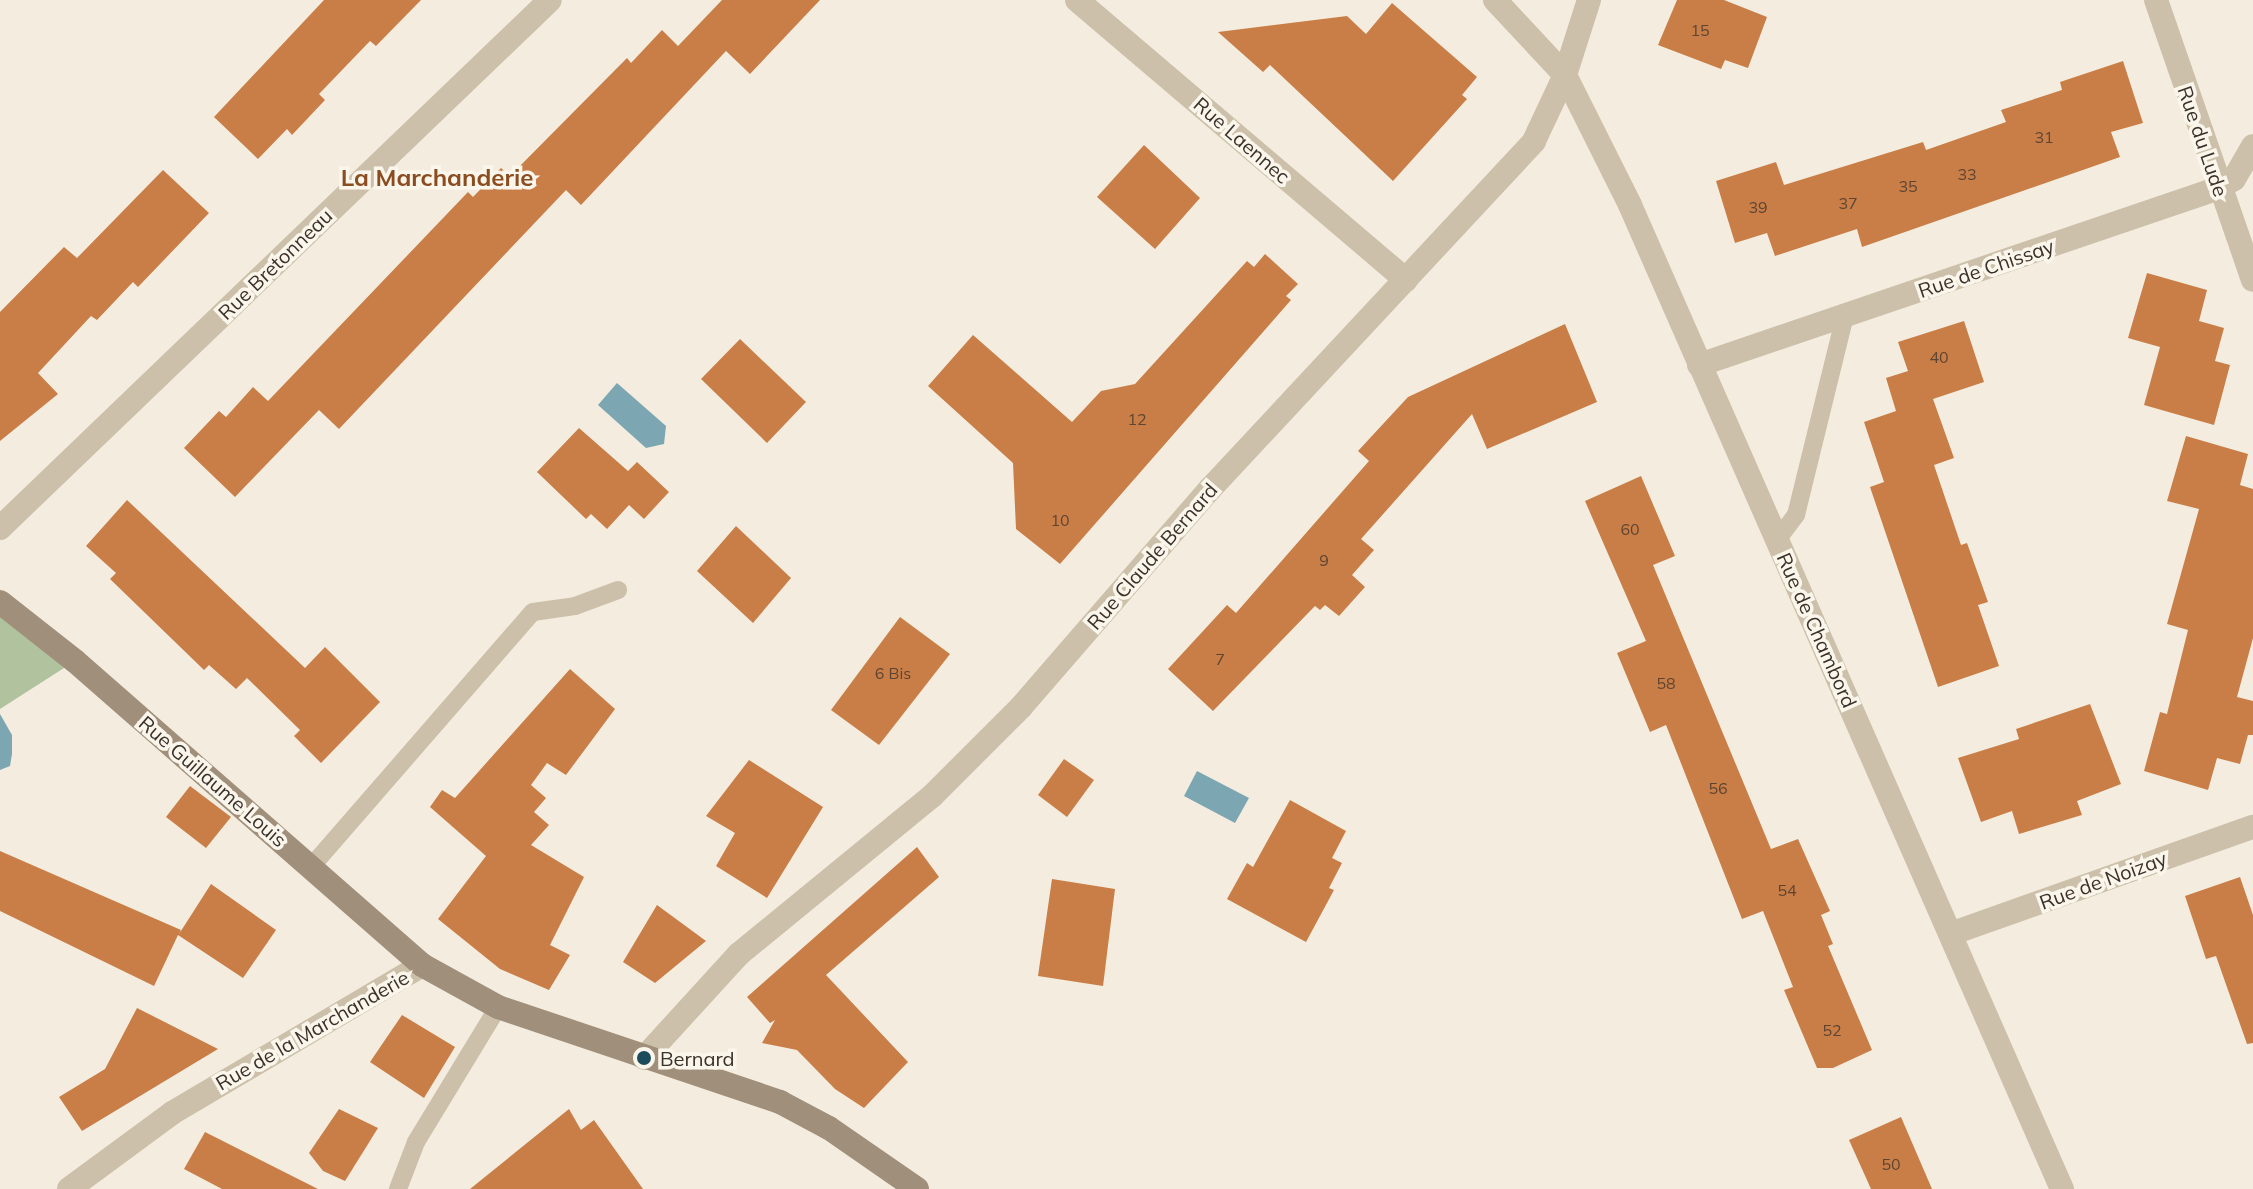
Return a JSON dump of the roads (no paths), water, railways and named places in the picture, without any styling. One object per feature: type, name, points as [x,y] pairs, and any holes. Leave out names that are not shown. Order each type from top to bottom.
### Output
[{"type":"street","name":"Rue Bretonneau","points":[[0,528],[550,0]]},
{"type":"street","name":"Rue Laennec","points":[[1077,0],[1406,280]]},
{"type":"street","name":"Rue de Chambord","points":[[1495,0],[1565,75],[1630,205],[1953,933],[2062,1189]]},
{"type":"street","name":"Rue Claude Bernard","points":[[644,1058],[739,954],[932,796],[1021,707],[1210,489],[1534,141],[1565,75],[1589,0]]},
{"type":"street","name":"Rue du Lude","points":[[2156,0],[2253,280]]},
{"type":"street","name":"Rue de Chissay","points":[[1699,365],[2219,188],[2234,179],[2253,146]]},
{"type":"street","name":"Rue Guillaume Louis","points":[[0,602],[75,661],[422,965]]},
{"type":"street","name":"Rue de Noizay","points":[[1953,933],[2253,827]]},
{"type":"street","name":"Rue de la Marchanderie","points":[[69,1189],[172,1113],[422,965],[498,1007],[780,1102],[829,1128],[917,1189]]},
{"type":"lane","points":[[1777,540],[1796,515],[1845,316]]},
{"type":"lane","points":[[311,867],[533,612],[575,606],[618,590]]},
{"type":"lane","points":[[398,1189],[416,1142],[498,1007]]},
{"type":"water","points":[[617,383],[666,426],[664,444],[646,448],[598,405]]},
{"type":"water","points":[[0,714],[12,735],[12,754],[10,766],[0,770]]},
{"type":"water","points":[[1197,771],[1249,798],[1235,823],[1184,796]]},
{"type":"place","name":"Bernard","points":[[644,1058]]},
{"type":"district","name":"La Marchanderie","points":[[437,178]]}]
